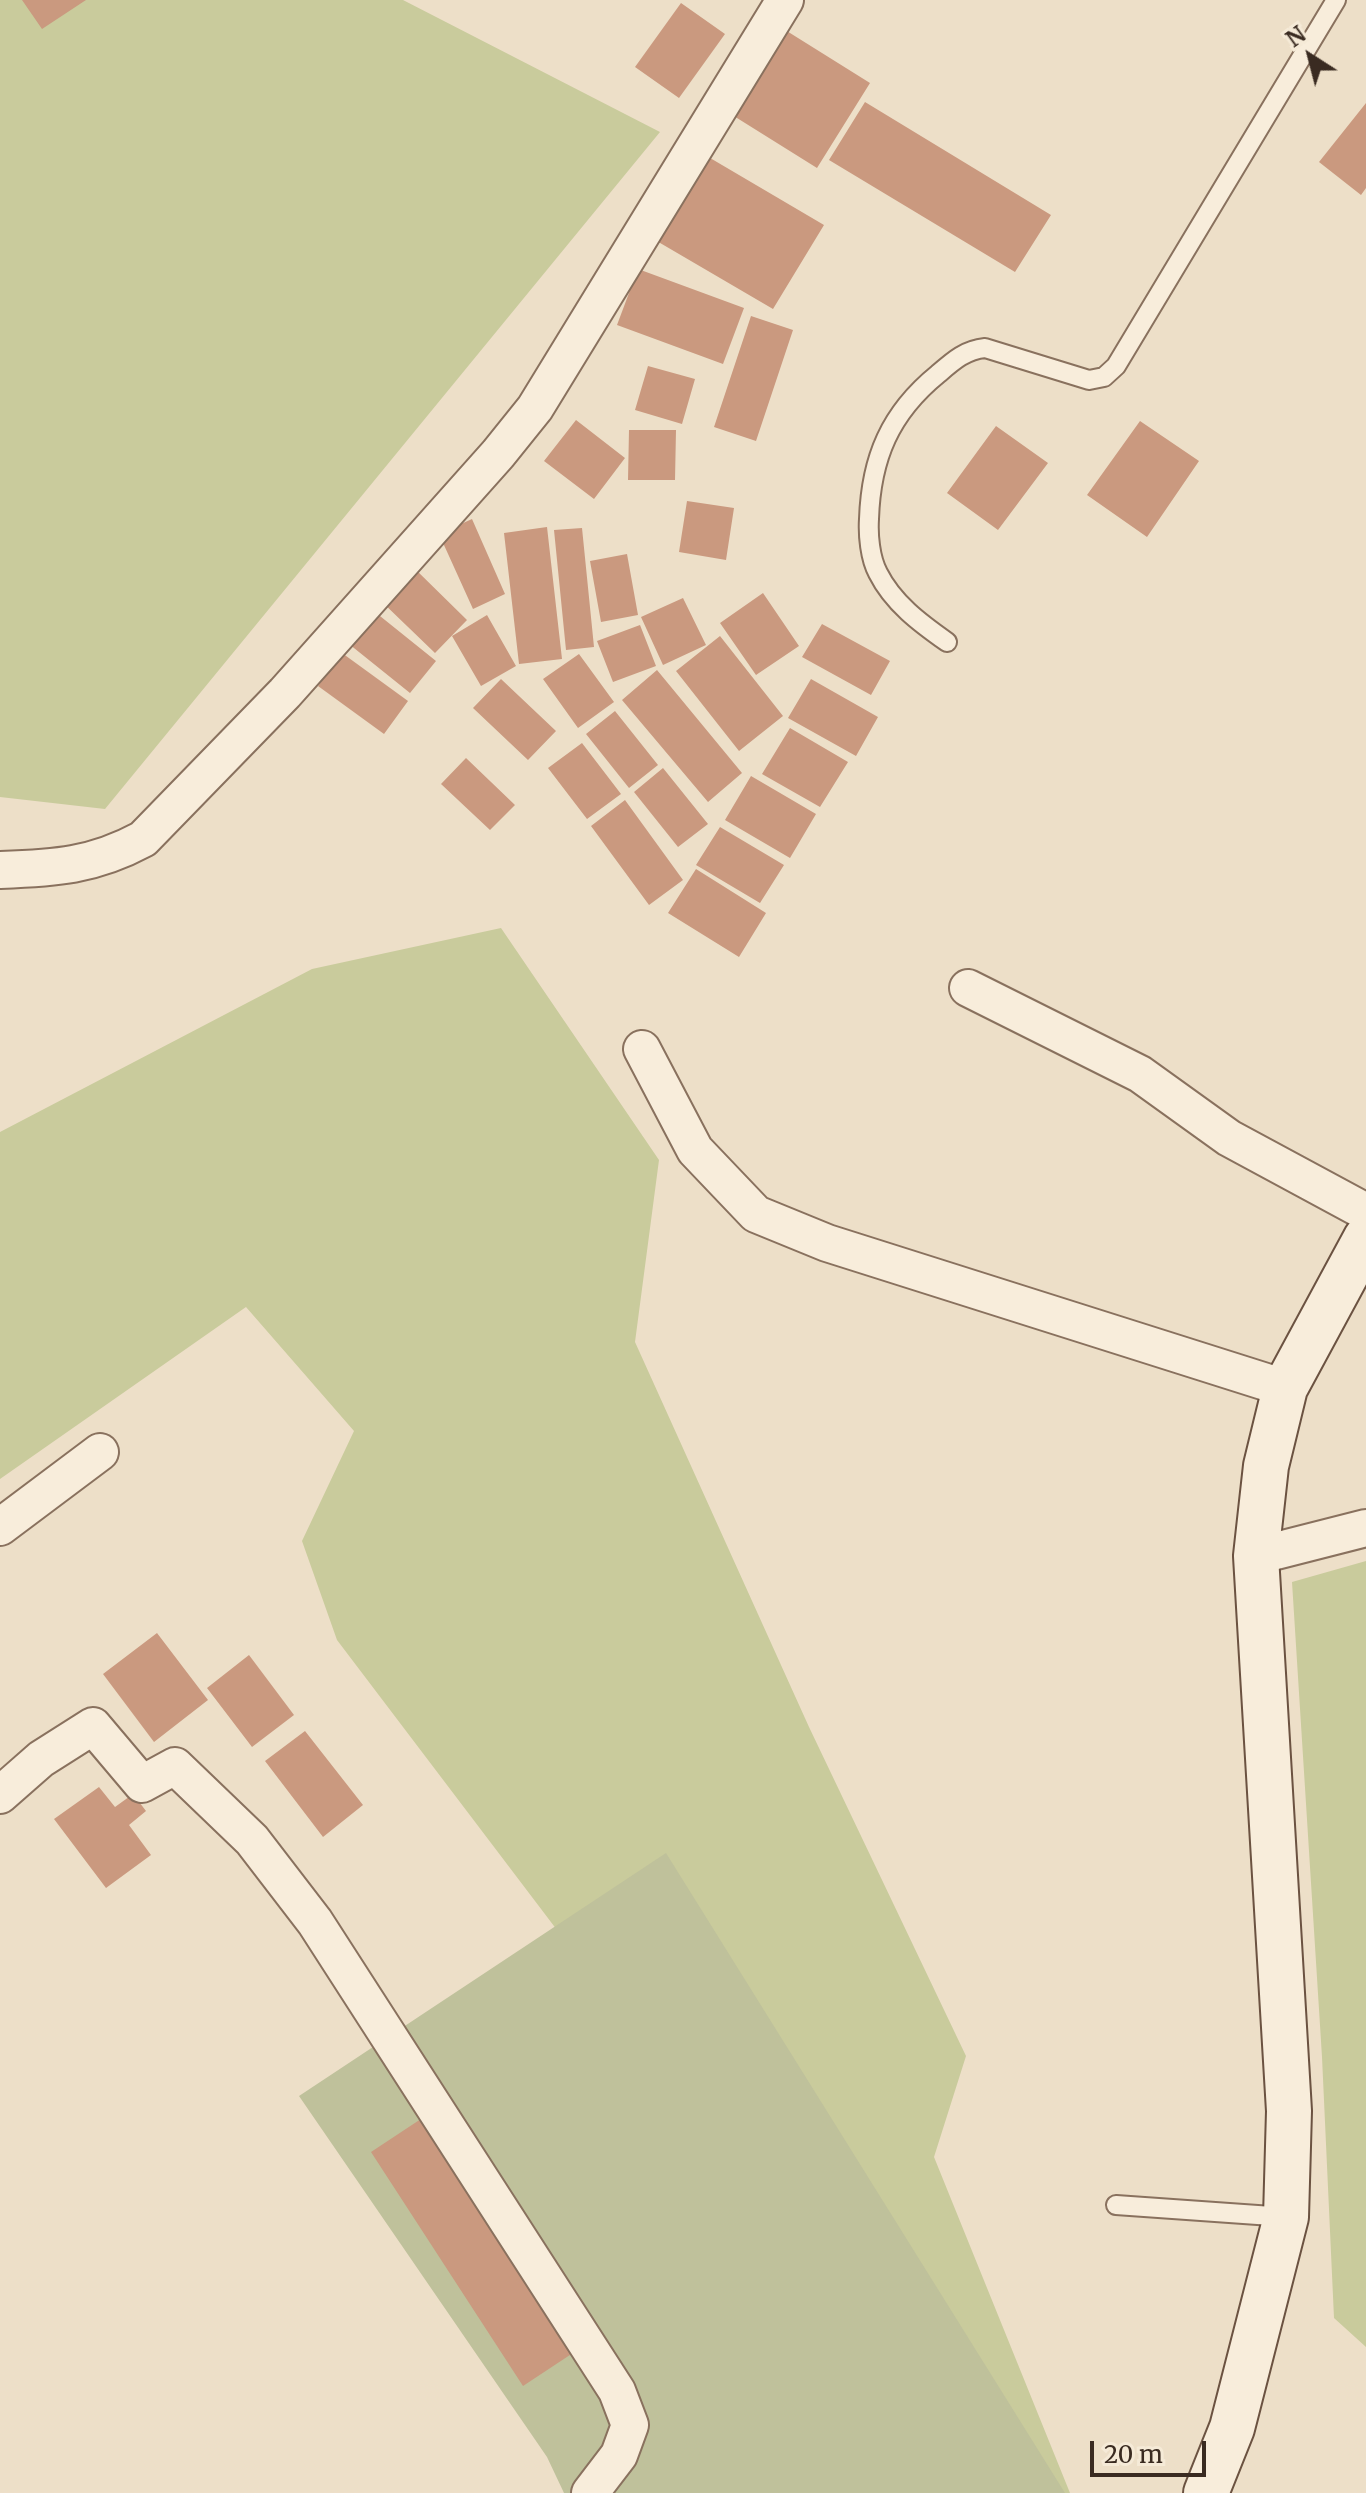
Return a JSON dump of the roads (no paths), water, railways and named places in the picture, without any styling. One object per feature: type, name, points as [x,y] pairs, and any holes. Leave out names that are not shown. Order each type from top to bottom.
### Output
[{"type":"main road","points":[[1206,2493],[1232,2428],[1286,2217],[1289,2111],[1256,1556],[1266,1466],[1285,1388],[1366,1238]]},
{"type":"street","points":[[0,870],[74,867],[121,851],[143,839],[285,693],[498,454],[535,408],[785,0]]},
{"type":"street","points":[[968,988],[1140,1074],[1229,1138],[1366,1212]]},
{"type":"street","points":[[642,1049],[695,1150],[756,1214],[827,1243],[1285,1388]]},
{"type":"street","points":[[0,1527],[100,1452]]},
{"type":"street","points":[[1256,1556],[1366,1528]]},
{"type":"street","points":[[0,1795],[41,1759],[93,1726],[142,1784],[175,1766],[252,1840],[315,1922],[617,2391],[630,2425],[619,2455],[590,2493]]},
{"type":"lane","points":[[947,642],[898,602],[877,571],[868,534],[870,496],[875,460],[891,428],[920,388],[973,349],[985,348],[1089,380],[1104,377],[1116,366],[1336,0]]},
{"type":"lane","points":[[1116,2205],[1286,2217]]}]
